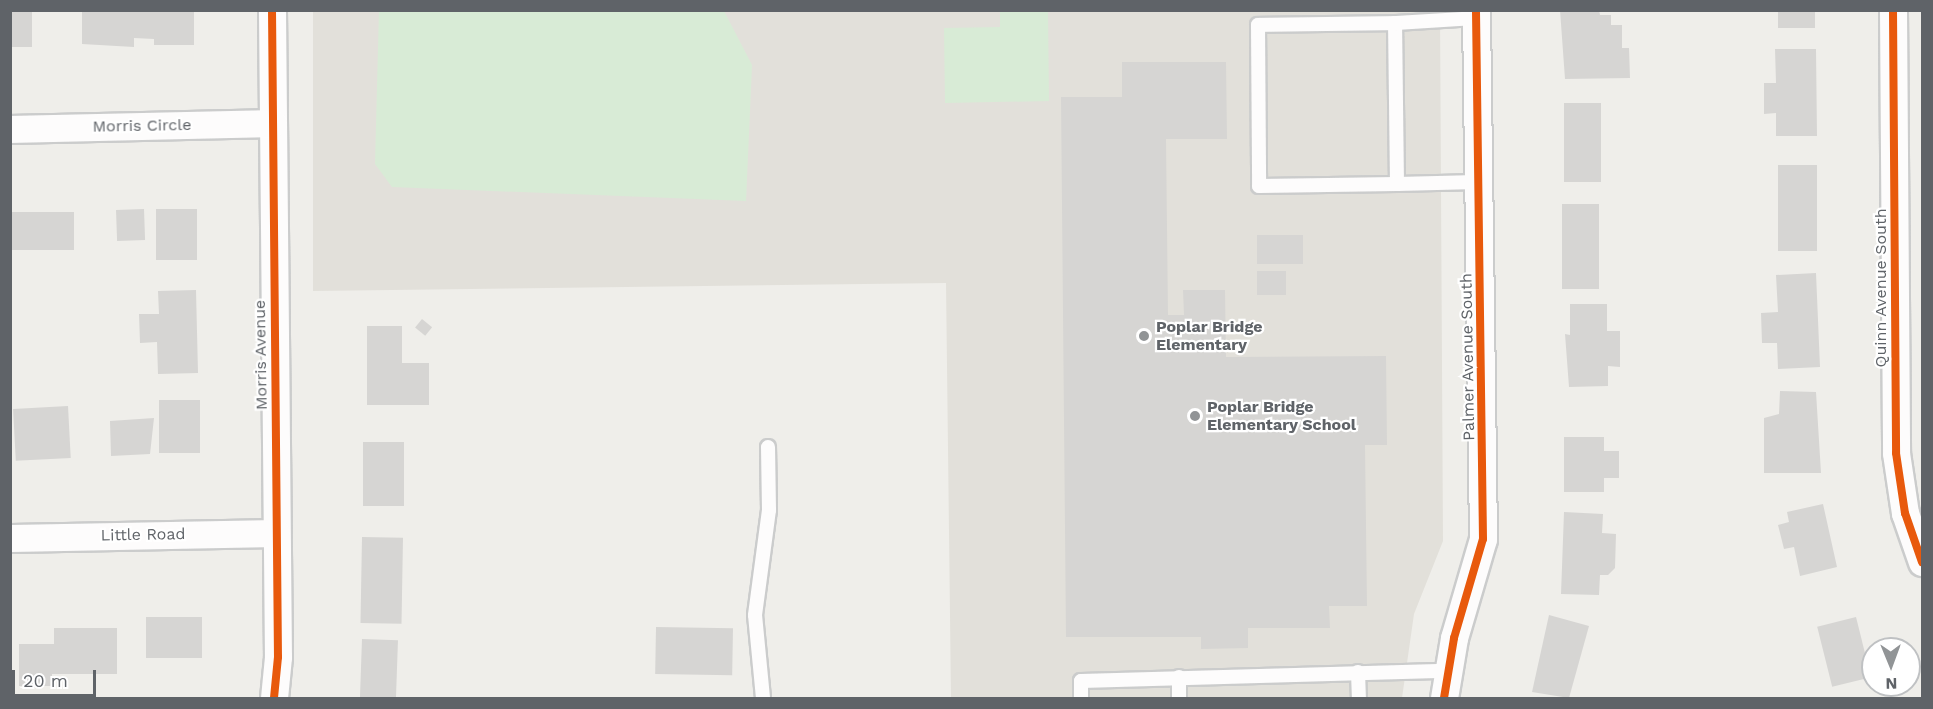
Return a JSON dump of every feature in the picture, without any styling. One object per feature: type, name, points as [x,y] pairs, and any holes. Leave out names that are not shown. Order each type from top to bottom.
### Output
[{"type":"street","name":"Morris Avenue","points":[[272,10],[276,533],[274,699]]},
{"type":"street","name":"Quinn Avenue South","points":[[1893,10],[1896,453],[1905,513],[1923,562]]},
{"type":"street","name":"Palmer Avenue South","points":[[1444,699],[1447,671],[1483,540],[1476,14]]},
{"type":"street","name":"Morris Circle","points":[[10,129],[273,123]]},
{"type":"street","name":"Little Road","points":[[10,538],[276,533]]},
{"type":"lane","points":[[1476,14],[1395,23],[1258,25],[1259,186],[1478,182]]},
{"type":"lane","points":[[1395,23],[1397,184]]},
{"type":"lane","points":[[763,699],[755,615],[769,510],[768,447]]},
{"type":"lane","points":[[1082,699],[1081,681],[1447,671]]},
{"type":"lane","points":[[1358,672],[1359,699]]},
{"type":"lane","points":[[1179,677],[1179,699]]},
{"type":"shaded area","name":"Poplar Bridge Elementary School","points":[[313,11],[1440,11],[1443,541],[1414,614],[1402,698],[951,698],[946,283],[313,291]]},
{"type":"green space","points":[[379,11],[724,11],[752,65],[746,201],[392,187],[375,164]]},
{"type":"green space","points":[[1000,11],[1048,11],[1049,101],[945,103],[944,28],[1000,27]]},
{"type":"building","points":[[10,10],[32,10],[32,47],[10,47]]},
{"type":"building","points":[[82,10],[194,10],[194,45],[154,45],[154,39],[134,38],[134,47],[82,44]]},
{"type":"building","points":[[1560,10],[1599,10],[1600,15],[1611,15],[1611,25],[1622,25],[1622,48],[1629,48],[1630,78],[1565,79]]},
{"type":"building","points":[[1778,10],[1815,10],[1815,28],[1778,28]]},
{"type":"building","points":[[1775,49],[1816,49],[1817,136],[1776,136],[1776,113],[1764,114],[1764,83],[1776,83]]},
{"type":"building","name":"Poplar Bridge Elementary","points":[[1122,62],[1226,62],[1227,139],[1166,139],[1168,315],[1184,315],[1183,290],[1225,290],[1226,357],[1386,356],[1387,445],[1365,445],[1367,606],[1329,606],[1330,628],[1248,628],[1248,648],[1201,649],[1201,637],[1066,637],[1061,97],[1122,97]]},
{"type":"building","points":[[1564,103],[1601,103],[1601,182],[1564,182]]},
{"type":"building","points":[[1778,165],[1817,165],[1817,251],[1778,251]]},
{"type":"building","points":[[1562,204],[1599,204],[1599,289],[1562,289]]},
{"type":"building","points":[[144,209],[145,240],[117,241],[116,210]]},
{"type":"building","points":[[156,209],[197,209],[197,260],[156,260]]},
{"type":"building","points":[[10,212],[74,212],[74,250],[10,250]]},
{"type":"building","points":[[1257,235],[1303,235],[1303,264],[1257,264]]},
{"type":"building","points":[[1257,271],[1286,271],[1286,295],[1257,295]]},
{"type":"building","points":[[1816,273],[1820,367],[1778,369],[1777,343],[1762,343],[1761,313],[1778,312],[1776,275]]},
{"type":"building","points":[[196,290],[198,373],[158,374],[157,342],[140,343],[139,314],[159,314],[158,291]]},
{"type":"building","points":[[1570,304],[1607,304],[1607,331],[1620,331],[1620,367],[1608,366],[1608,386],[1569,387],[1565,334],[1570,335]]},
{"type":"building","points":[[422,319],[432,327],[425,336],[415,328]]},
{"type":"building","points":[[367,326],[402,326],[402,363],[429,363],[429,405],[367,405]]},
{"type":"building","points":[[1780,391],[1816,392],[1821,473],[1764,473],[1764,418],[1779,414]]},
{"type":"building","points":[[159,400],[200,400],[200,453],[159,453]]},
{"type":"building","points":[[68,406],[71,458],[16,461],[13,409]]},
{"type":"building","points":[[154,418],[150,454],[111,456],[110,421]]},
{"type":"building","points":[[1564,437],[1604,437],[1604,451],[1619,451],[1619,478],[1604,478],[1604,492],[1564,492]]},
{"type":"building","points":[[363,442],[404,442],[404,506],[363,506]]},
{"type":"building","points":[[1823,504],[1837,567],[1800,576],[1794,547],[1784,549],[1778,525],[1789,522],[1787,512]]},
{"type":"building","points":[[1564,512],[1603,514],[1602,533],[1616,534],[1615,568],[1608,575],[1600,575],[1599,595],[1561,594]]},
{"type":"building","points":[[362,537],[403,538],[401,624],[360,623]]},
{"type":"building","points":[[1549,615],[1589,626],[1569,698],[1532,692]]},
{"type":"building","points":[[146,617],[202,617],[202,658],[146,658]]},
{"type":"building","points":[[1856,617],[1861,637],[1861,680],[1832,687],[1817,627]]},
{"type":"building","points":[[656,627],[733,628],[732,675],[655,674]]},
{"type":"building","points":[[54,628],[117,628],[117,674],[52,674],[52,686],[19,686],[19,644],[54,644]]},
{"type":"building","points":[[362,639],[398,640],[396,698],[360,698]]},
{"type":"cycle path","points":[[272,10],[278,657],[274,698]]},
{"type":"cycle path","points":[[1444,698],[1454,638],[1483,539],[1476,10]]},
{"type":"cycle path","points":[[1893,10],[1896,453],[1905,513],[1922,562]]},
{"type":"place","name":"Poplar Bridge Elementary","points":[[1144,336]]},
{"type":"place","name":"Poplar Bridge Elementary School","points":[[1195,416]]}]
